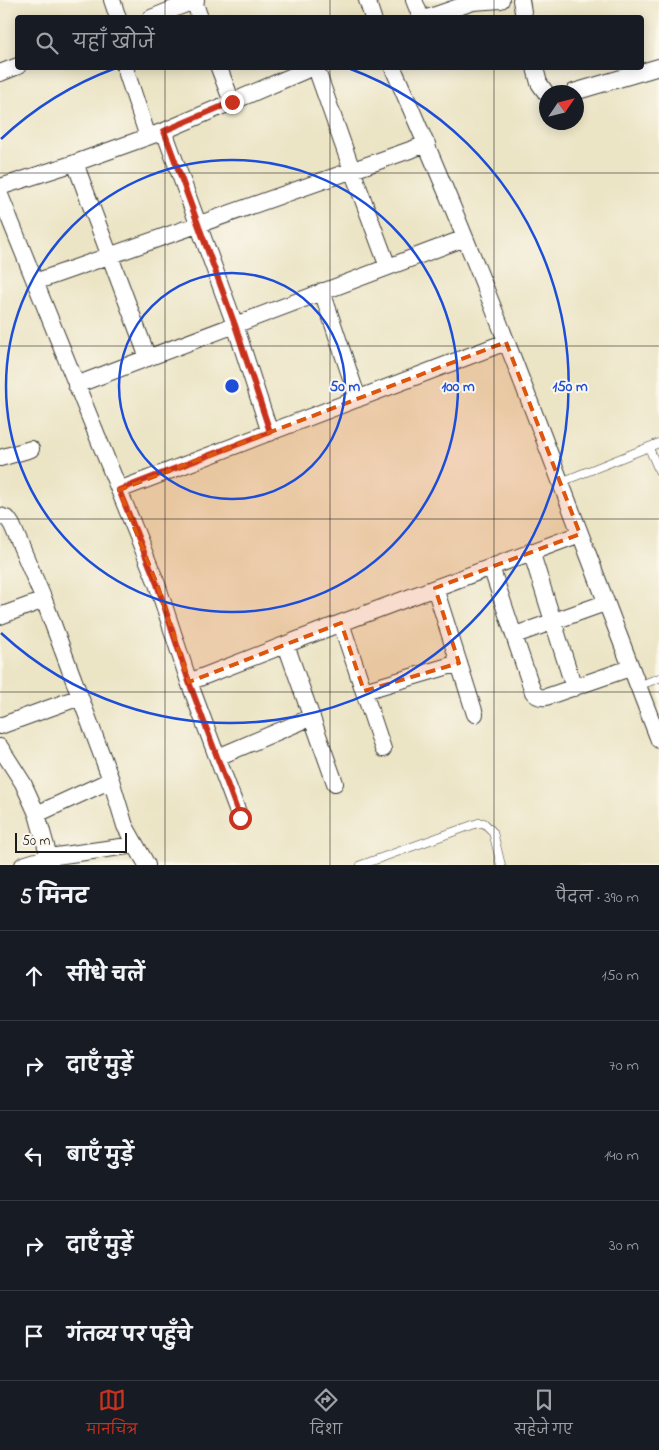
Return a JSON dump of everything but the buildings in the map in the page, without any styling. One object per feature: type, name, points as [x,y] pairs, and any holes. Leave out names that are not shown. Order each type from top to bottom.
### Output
[{"type":"street","points":[[112,0],[117,15]]},
{"type":"street","points":[[367,0],[372,15]]},
{"type":"street","points":[[414,0],[420,15]]},
{"type":"street","points":[[435,15],[473,1],[501,0]]},
{"type":"street","points":[[521,0],[524,15]]},
{"type":"street","points":[[158,15],[191,1],[198,15]]},
{"type":"street","points":[[0,72],[15,67]]},
{"type":"street","points":[[584,89],[659,67]]},
{"type":"street","points":[[126,70],[198,224],[235,325],[270,432]]},
{"type":"street","points":[[220,70],[232,102]]},
{"type":"street","points":[[0,187],[156,134],[306,70]]},
{"type":"street","points":[[317,70],[388,267]]},
{"type":"street","points":[[394,70],[427,144],[465,238],[561,482],[630,668],[659,740]]},
{"type":"street","points":[[536,70],[540,85]]},
{"type":"street","points":[[35,282],[427,144]]},
{"type":"street","points":[[75,163],[148,358]]},
{"type":"street","points":[[0,195],[157,584],[189,682],[240,818]]},
{"type":"street","points":[[76,385],[465,238]]},
{"type":"street","points":[[322,292],[358,399]]},
{"type":"street","points":[[119,490],[506,342]]},
{"type":"street","points":[[0,458],[31,449]]},
{"type":"street","points":[[0,516],[8,519],[12,525],[44,600],[111,780],[124,826],[147,865]]},
{"type":"street","points":[[189,682],[491,566],[580,534]]},
{"type":"street","points":[[531,551],[574,688]]},
{"type":"street","points":[[491,566],[533,692],[536,696],[540,698],[546,697],[630,668]]},
{"type":"street","points":[[434,588],[475,714]]},
{"type":"street","points":[[0,616],[44,600]]},
{"type":"street","points":[[515,636],[554,620],[606,603]]},
{"type":"street","points":[[341,623],[383,749]]},
{"type":"street","points":[[286,645],[335,783]]},
{"type":"street","points":[[364,691],[459,663]]},
{"type":"street","points":[[0,726],[80,697]]},
{"type":"street","points":[[218,757],[312,717]]},
{"type":"street","points":[[0,747],[23,783],[37,814],[49,857]]},
{"type":"street","points":[[37,814],[111,780]]},
{"type":"street","points":[[23,865],[49,857],[135,845]]},
{"type":"lane","points":[[561,482],[659,443]]},
{"type":"lane","points":[[649,448],[659,471]]},
{"type":"lane","points":[[638,686],[659,678]]},
{"type":"lane","points":[[361,865],[478,823],[484,823],[493,832],[501,865]]},
{"type":"highlighted area","points":[[506,342],[580,534],[435,588],[459,663],[364,691],[341,623],[189,682],[157,584],[119,490]]},
{"type":"route","points":[[232,102],[164,131],[235,325],[270,432],[119,490],[157,584],[189,682],[240,818]]}]
